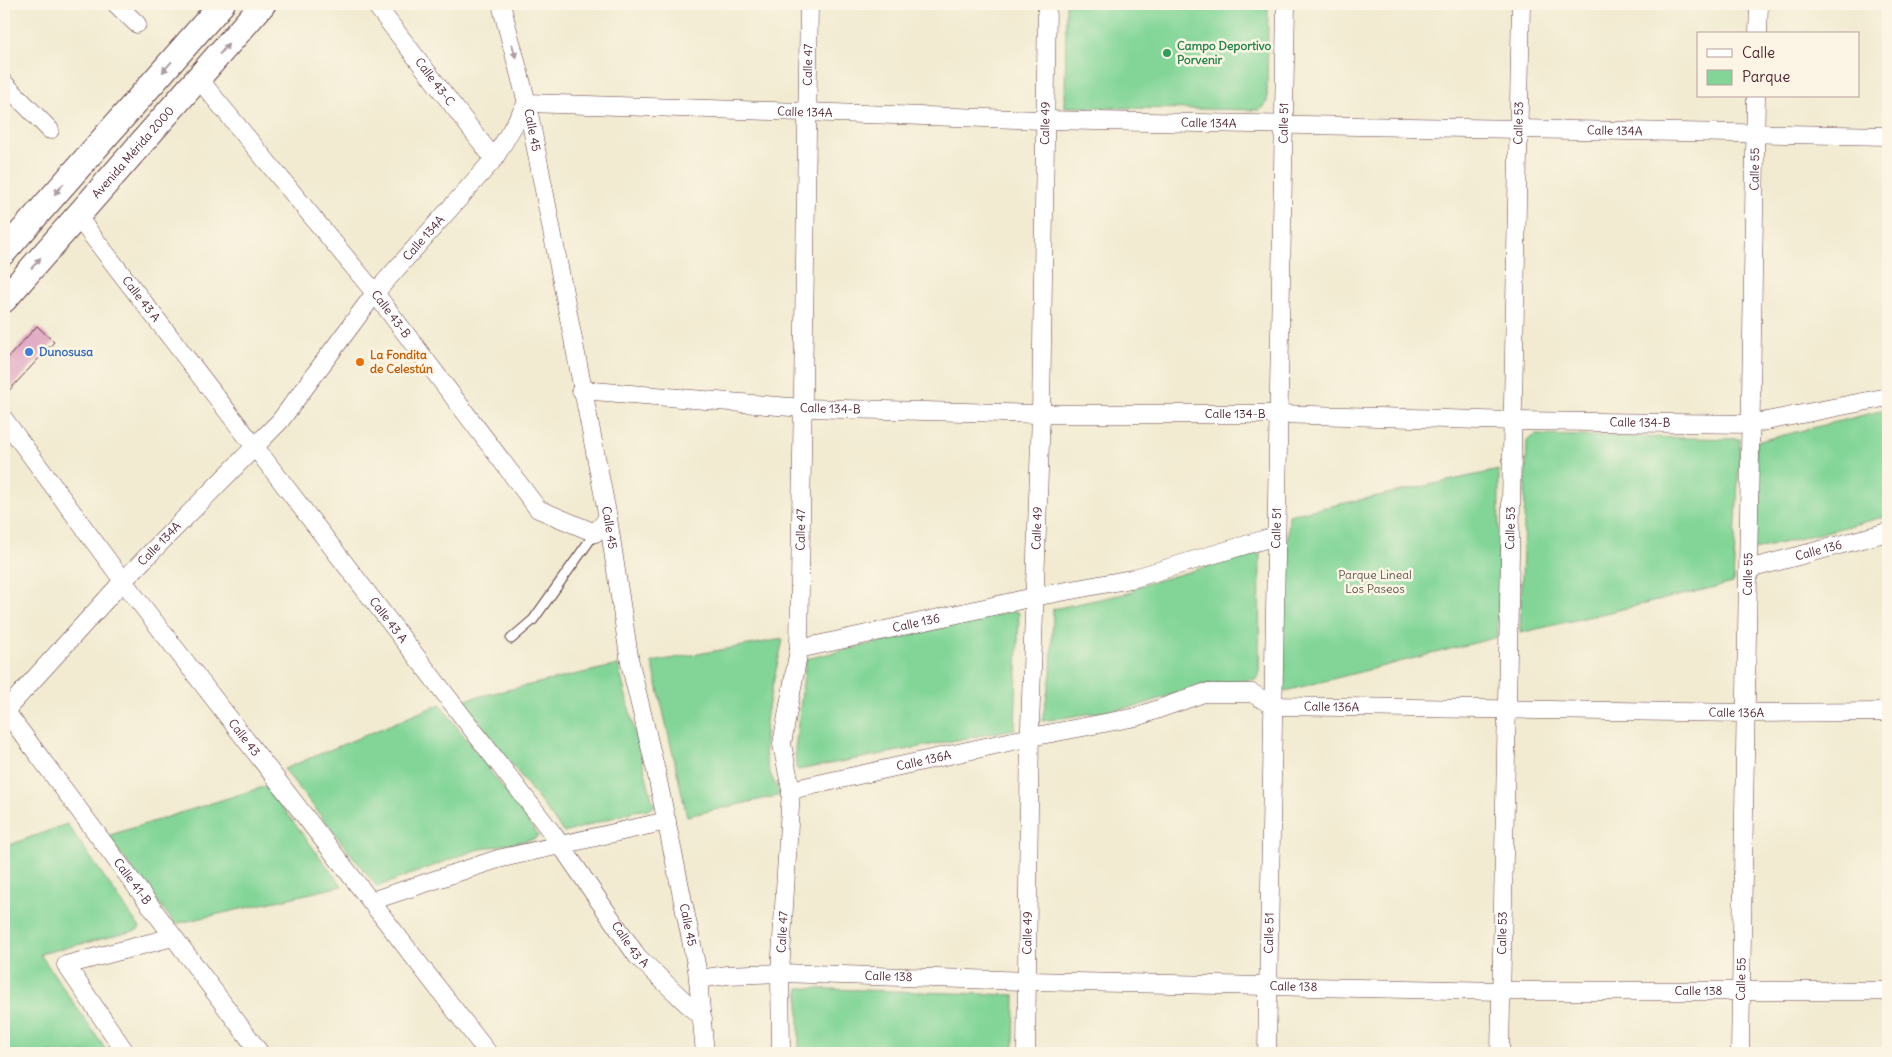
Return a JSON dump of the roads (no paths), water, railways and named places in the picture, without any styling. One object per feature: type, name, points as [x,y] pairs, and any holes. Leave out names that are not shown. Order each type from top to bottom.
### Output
[{"type":"main road","points":[[4,252],[222,4]]},
{"type":"main road","name":"Avenida Mérida 2000","points":[[5,297],[263,4]]},
{"type":"street","points":[[116,4],[137,24]]},
{"type":"street","name":"Calle 43-C","points":[[375,4],[494,159]]},
{"type":"street","name":"Calle 45","points":[[501,4],[527,102],[581,390],[608,518],[630,664],[667,821],[699,979],[705,1053]]},
{"type":"street","name":"Calle 47","points":[[781,1053],[780,973],[791,790],[782,744],[799,649],[809,4]]},
{"type":"street","name":"Calle 49","points":[[1026,1053],[1034,597],[1041,414],[1046,4]]},
{"type":"street","name":"Calle 51","points":[[1267,1053],[1286,4]]},
{"type":"street","name":"Calle 53","points":[[1500,1053],[1521,4]]},
{"type":"street","points":[[1758,32],[1759,4]]},
{"type":"street","name":"Calle 43-B","points":[[198,78],[375,293],[538,509],[595,533]]},
{"type":"street","points":[[4,83],[50,130]]},
{"type":"street","name":"Calle 55","points":[[1740,1053],[1756,98]]},
{"type":"street","name":"Calle 134A","points":[[4,711],[123,581],[280,421],[375,293],[494,159],[527,102],[806,113],[1284,126],[1888,136]]},
{"type":"street","name":"Calle 43 A","points":[[77,216],[257,446],[561,845],[637,956],[703,1019]]},
{"type":"street","name":"Calle 134-B","points":[[581,390],[803,408],[1041,414],[1278,414],[1514,421],[1751,424],[1888,397]]},
{"type":"street","name":"Calle 43","points":[[4,419],[123,581],[488,1053]]},
{"type":"street","points":[[595,533],[608,518]]},
{"type":"street","name":"Calle 136","points":[[1749,569],[1888,532]]},
{"type":"street","name":"Calle 136","points":[[799,649],[1034,597],[1131,579],[1276,536]]},
{"type":"street","name":"Calle 136A","points":[[791,790],[1031,737],[1136,717],[1204,693],[1252,693],[1273,706],[1746,713],[1888,712]]},
{"type":"street","name":"Calle 41-B","points":[[4,711],[260,1053]]},
{"type":"street","points":[[371,901],[498,859],[667,821]]},
{"type":"street","points":[[126,1053],[66,965],[173,937]]},
{"type":"street","name":"Calle 138","points":[[699,979],[727,975],[780,973],[1028,981],[1501,991],[1888,991]]},
{"type":"lane","points":[[511,639],[533,620],[595,533]]},
{"type":"place","name":"Campo Deportivo Porvenir","points":[[1167,53]]},
{"type":"place","name":"Dunosusa","points":[[29,352]]},
{"type":"place","name":"La Fondita de Celestún","points":[[360,362]]},
{"type":"park label","name":"Parque Lineal Los Paseos","points":[[1375,582]]}]
